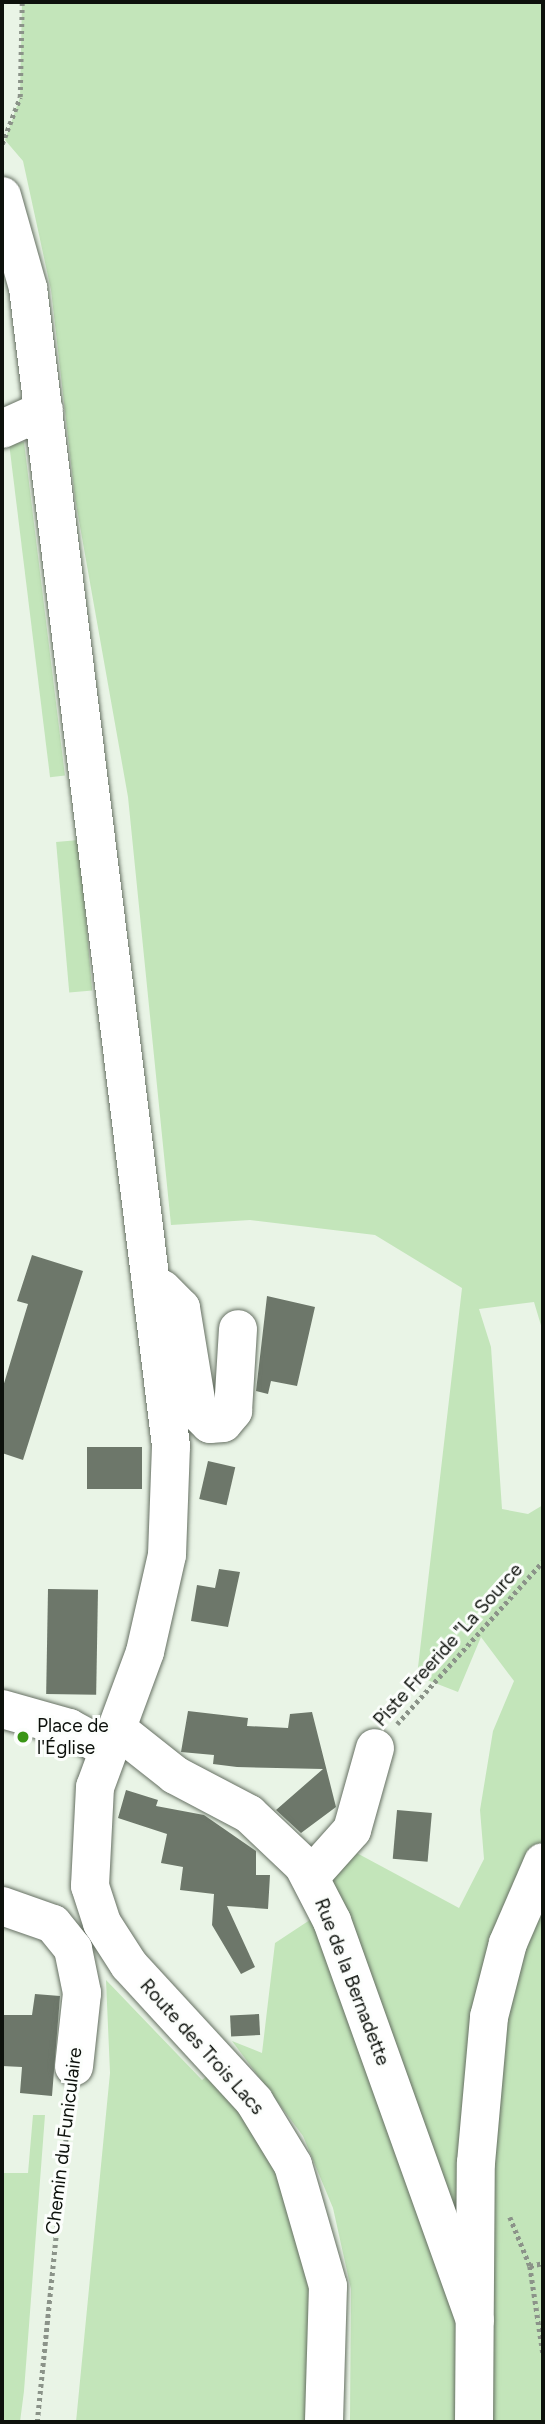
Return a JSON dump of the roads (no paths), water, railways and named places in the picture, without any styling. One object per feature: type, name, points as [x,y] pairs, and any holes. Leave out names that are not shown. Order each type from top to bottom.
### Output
[{"type":"street","name":"Route des Trois Lacs","points":[[2,196],[28,288],[155,1283],[171,1446],[167,1555],[155,1616],[113,1739],[89,1840],[90,1886],[111,1941],[254,2101],[304,2189],[328,2286],[324,2422]]},
{"type":"street","points":[[2,429],[44,410]]},
{"type":"street","points":[[155,1283],[181,1308],[198,1412],[211,1424],[223,1423],[233,1411],[238,1329]]},
{"type":"street","name":"Rue de la Bernadette","points":[[2,1709],[113,1739],[248,1814],[291,1850],[310,1877],[425,2169],[475,2320]]},
{"type":"street","points":[[310,1877],[352,1830],[375,1748]]},
{"type":"street","points":[[474,2422],[476,2163],[489,2017],[508,1943],[543,1862]]},
{"type":"street","name":"Chemin du Funiculaire","points":[[2,1906],[52,1924],[73,1949],[82,1993],[74,2067]]},
{"type":"place","name":"Place de l'Église","points":[[23,1737]]}]
